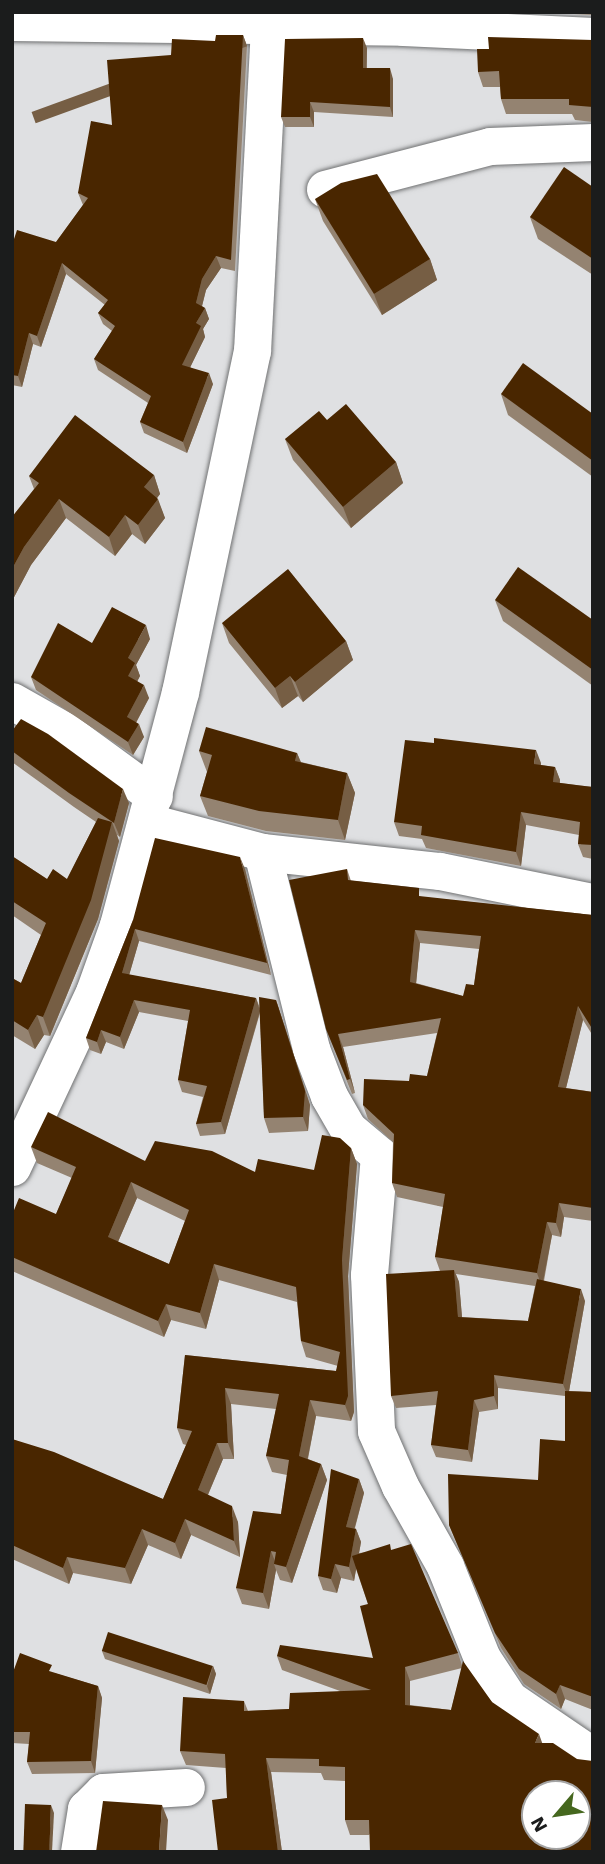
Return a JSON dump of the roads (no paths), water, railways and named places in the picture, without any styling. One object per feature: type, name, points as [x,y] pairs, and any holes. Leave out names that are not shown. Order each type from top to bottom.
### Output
[{"type":"street","points":[[12,22],[139,19],[593,36]]},
{"type":"street","points":[[12,1167],[94,992],[151,809],[252,351],[269,24]]},
{"type":"street","points":[[325,189],[490,146],[593,142]]},
{"type":"street","points":[[12,701],[65,731],[151,809],[262,852],[440,871],[593,902]]},
{"type":"street","points":[[262,852],[311,1049],[329,1096],[348,1129],[379,1155],[369,1275],[376,1430],[496,1679],[509,1699],[593,1756]]},
{"type":"street","points":[[79,1852],[86,1809],[103,1792],[186,1787]]}]
